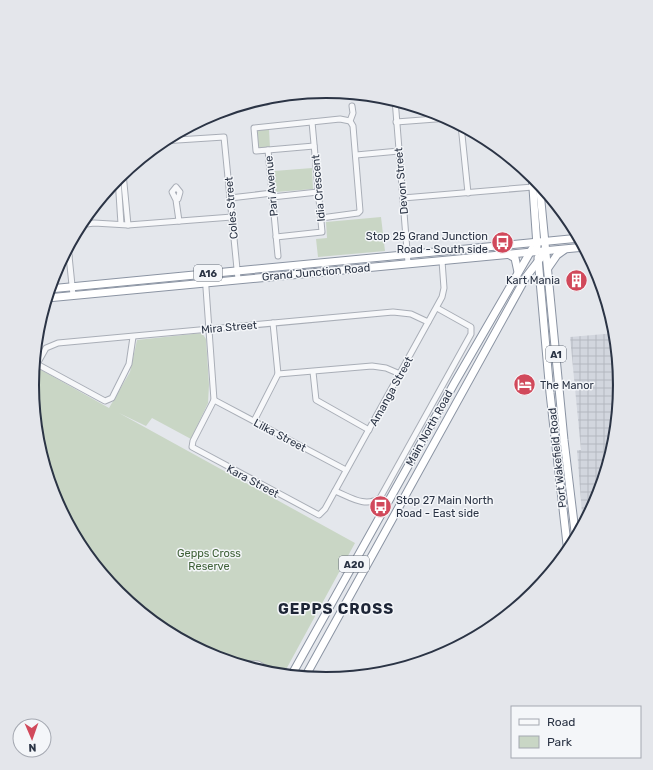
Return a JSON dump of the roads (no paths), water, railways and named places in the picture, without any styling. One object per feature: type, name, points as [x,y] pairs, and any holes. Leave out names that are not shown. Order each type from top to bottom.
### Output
[{"type":"highway","name":"A1","points":[[532,187],[541,242]]},
{"type":"highway","name":"A1","points":[[539,191],[541,242]]},
{"type":"highway","name":"Grand Junction Road","points":[[56,288],[574,239]]},
{"type":"highway","name":"Port Wakefield Road","points":[[541,242],[546,250],[575,529]]},
{"type":"highway","name":"Main North Road","points":[[294,671],[451,388],[518,272],[541,242]]},
{"type":"highway","name":"Grand Junction Road","points":[[53,297],[578,247]]},
{"type":"highway","points":[[548,268],[557,255],[568,248]]},
{"type":"highway","name":"Main North Road","points":[[307,672],[526,277],[546,250]]},
{"type":"highway","points":[[434,252],[442,261],[447,251]]},
{"type":"highway","name":"Port Wakefield Road","points":[[534,252],[538,259],[560,496],[567,544]]},
{"type":"highway","points":[[508,254],[515,258],[518,272]]},
{"type":"highway","points":[[526,277],[535,277],[540,280]]},
{"type":"highway","points":[[480,340],[489,344]]},
{"type":"highway","points":[[546,356],[556,355]]},
{"type":"highway","points":[[560,496],[571,496]]},
{"type":"street","points":[[350,121],[352,106]]},
{"type":"street","name":"Devon Street","points":[[395,106],[408,263]]},
{"type":"street","points":[[312,122],[345,119],[350,121],[353,124],[356,155],[360,211],[358,213],[321,218]]},
{"type":"street","points":[[396,122],[437,119]]},
{"type":"street","name":"Pari Avenue","points":[[278,256],[268,150],[256,151],[254,128],[312,122]]},
{"type":"street","name":"Idia Crescent","points":[[276,236],[322,232],[312,122]]},
{"type":"street","points":[[462,131],[468,193]]},
{"type":"street","name":"Coles Street","points":[[176,140],[224,137],[238,279]]},
{"type":"street","points":[[268,150],[314,146]]},
{"type":"street","points":[[356,155],[399,151]]},
{"type":"street","points":[[124,181],[128,225]]},
{"type":"street","points":[[119,186],[121,224]]},
{"type":"street","points":[[403,198],[532,187]]},
{"type":"street","points":[[230,198],[318,192]]},
{"type":"street","points":[[176,200],[179,221]]},
{"type":"street","points":[[88,224],[128,225],[232,217]]},
{"type":"street","points":[[69,258],[73,295]]},
{"type":"street","name":"Amanga Street","points":[[319,514],[325,509],[437,308],[444,288],[442,261]]},
{"type":"street","points":[[205,274],[214,400]]},
{"type":"street","points":[[335,490],[366,503],[374,502],[380,498],[472,331],[471,327],[437,308]]},
{"type":"street","name":"Mira Street","points":[[41,356],[46,348],[52,345],[273,323],[404,312],[428,322]]},
{"type":"street","points":[[254,421],[278,374],[273,323]]},
{"type":"street","points":[[40,365],[105,401],[109,400],[112,398],[127,370],[132,353],[133,337]]},
{"type":"street","points":[[278,374],[372,366],[386,368],[400,374]]},
{"type":"street","points":[[313,372],[316,400],[369,430]]},
{"type":"street","name":"Lilka Street","points":[[214,400],[346,470]]},
{"type":"street","name":"Kara Street","points":[[214,400],[192,444],[195,450],[319,514]]},
{"type":"place","name":"Stop 25 Grand Junction Road - South side","points":[[503,242]]},
{"type":"place","name":"Kart Mania","points":[[576,280]]},
{"type":"place","name":"The Manor","points":[[524,385]]},
{"type":"place","name":"Stop 27 Main North Road - East side","points":[[381,506]]},
{"type":"district","name":"GEPPS CROSS","points":[[336,609]]},
{"type":"park label","name":"Gepps Cross Reserve","points":[[209,559]]}]
